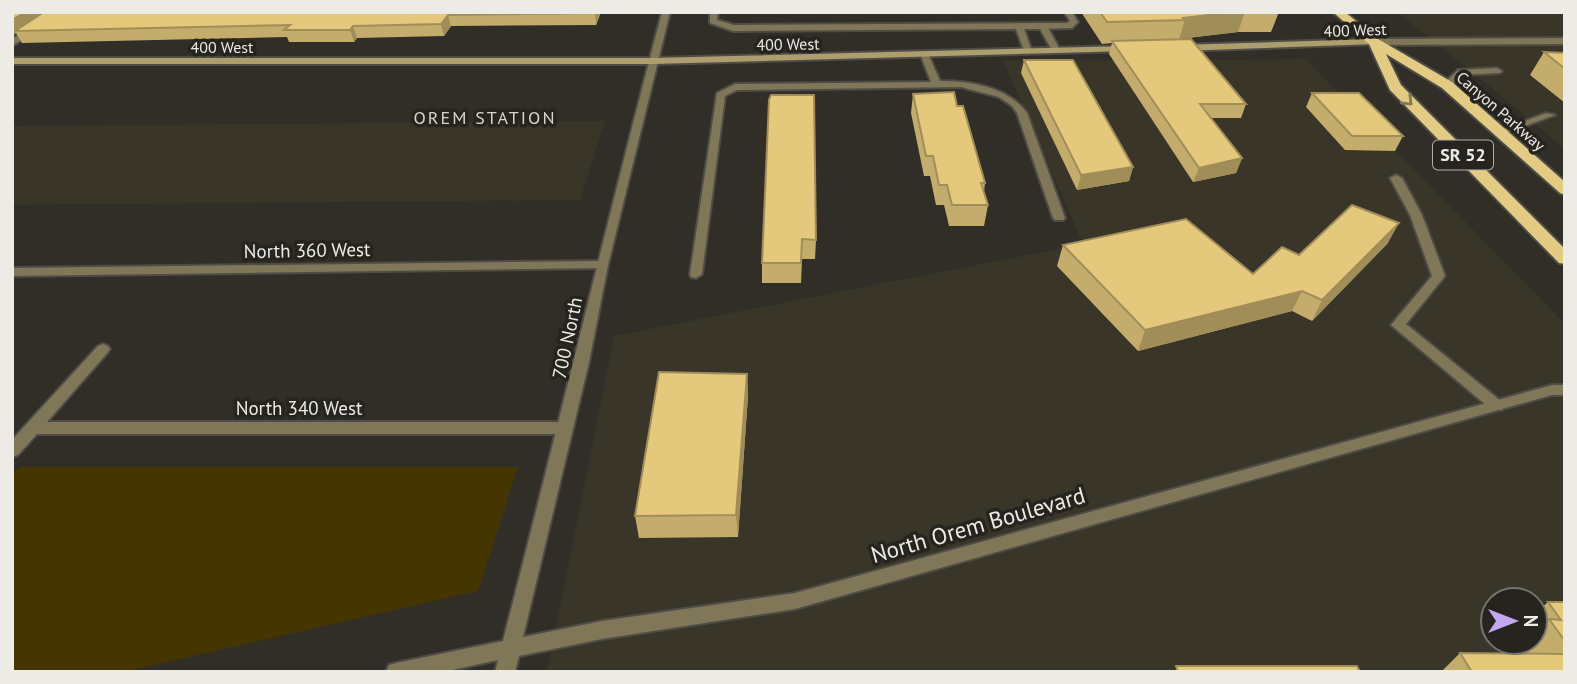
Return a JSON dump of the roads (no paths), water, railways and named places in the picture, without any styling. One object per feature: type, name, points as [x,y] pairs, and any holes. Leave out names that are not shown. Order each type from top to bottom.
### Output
[{"type":"highway","name":"Canyon Parkway","points":[[1338,12],[1374,42],[1447,85],[1565,190]]},
{"type":"highway","name":"Canyon Parkway","points":[[1374,42],[1395,88],[1565,259]]},
{"type":"main road","name":"400 West","points":[[1166,48],[1374,42]]},
{"type":"main road","name":"400 West","points":[[12,61],[653,61],[1140,49]]},
{"type":"street","points":[[12,43],[61,12]]},
{"type":"street","name":"700 North","points":[[505,672],[602,265],[666,12]]},
{"type":"street","points":[[714,12],[713,21],[733,28],[1069,26],[1074,22],[1068,12]]},
{"type":"street","points":[[1019,26],[1028,51]]},
{"type":"street","points":[[1043,26],[1056,50]]},
{"type":"street","name":"400 West","points":[[1374,42],[1565,41]]},
{"type":"street","points":[[925,56],[936,83]]},
{"type":"street","points":[[1447,85],[1461,72],[1497,71]]},
{"type":"street","points":[[696,274],[720,95],[736,87],[936,83],[986,89],[1015,104],[1022,113],[1059,218]]},
{"type":"street","points":[[1500,132],[1550,115]]},
{"type":"street","points":[[1396,178],[1416,215],[1439,276],[1398,325],[1497,405]]},
{"type":"street","name":"North 360 West","points":[[12,272],[602,265]]},
{"type":"street","points":[[12,451],[103,349]]},
{"type":"street","name":"North Orem Boulevard","points":[[396,672],[512,646],[794,601],[1497,405],[1552,390],[1565,390]]},
{"type":"street","name":"North 340 West","points":[[33,428],[565,428]]},
{"type":"district","name":"OREM STATION","points":[[485,118]]}]
